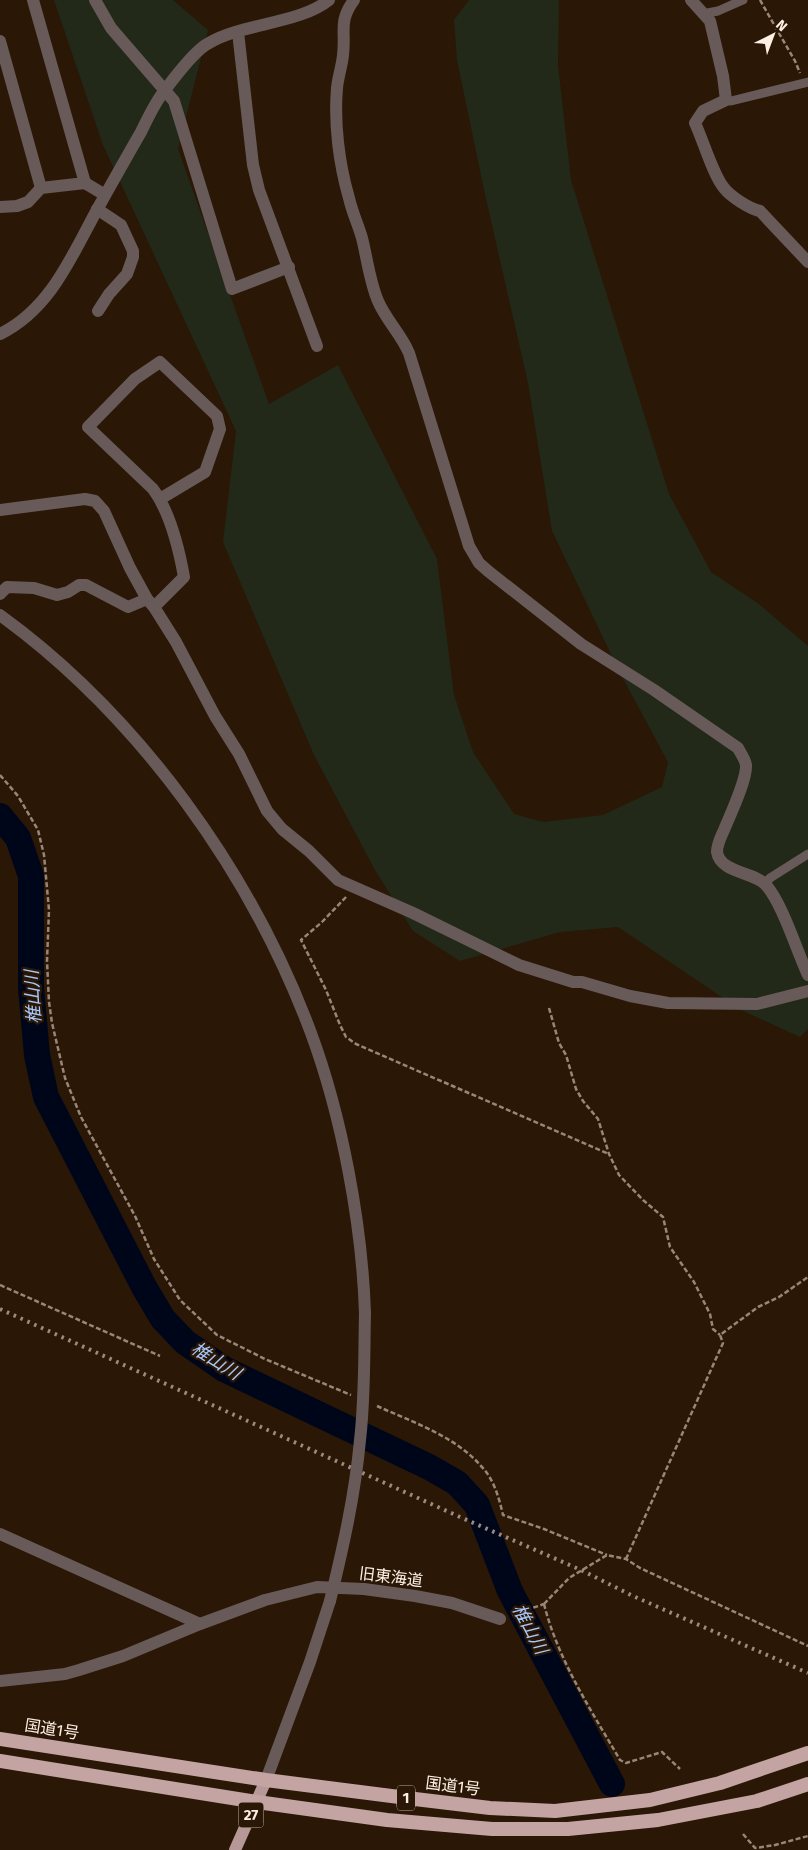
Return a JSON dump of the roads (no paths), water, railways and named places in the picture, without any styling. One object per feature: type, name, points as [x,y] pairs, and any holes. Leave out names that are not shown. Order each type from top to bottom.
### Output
[{"type":"highway","name":"国道1号","points":[[0,1739],[266,1780],[490,1808],[555,1811],[650,1800],[720,1783],[808,1753]]},
{"type":"highway","name":"1","points":[[0,1761],[257,1802],[387,1820],[492,1829],[568,1829],[658,1820],[757,1801],[808,1784]]},
{"type":"main road","name":"27","points":[[235,1850],[266,1780]]},
{"type":"street","points":[[33,0],[85,183]]},
{"type":"street","points":[[95,0],[110,28],[174,101],[232,289],[289,267]]},
{"type":"street","points":[[0,334],[18,323],[49,294],[81,243],[105,195],[164,91],[208,43],[313,10],[329,0]]},
{"type":"street","points":[[354,0],[346,11],[344,18],[343,54],[337,88],[338,134],[344,179],[377,298],[383,312],[405,343],[409,353],[469,546],[479,563],[488,571],[581,644],[654,690],[738,748],[746,767],[741,788],[718,843],[717,853],[722,862],[765,884],[781,910],[808,975]]},
{"type":"street","points":[[691,0],[710,21],[723,76],[726,100],[703,112],[695,123],[718,179],[724,189],[752,210],[760,211],[808,262]]},
{"type":"street","points":[[238,32],[253,165],[259,190],[317,346]]},
{"type":"street","points":[[0,41],[41,188]]},
{"type":"street","points":[[0,206],[17,206],[28,202],[41,188],[85,183],[105,195]]},
{"type":"street","points":[[98,209],[122,225],[133,250],[133,257],[127,274],[108,294],[98,311]]},
{"type":"street","points":[[0,594],[7,587],[34,588],[57,595],[68,592],[79,585],[86,585],[128,607],[150,603],[184,577],[180,551],[160,499],[153,489],[88,427],[135,379],[160,362],[217,416],[220,429],[205,472],[160,499]]},
{"type":"street","points":[[0,510],[85,499],[95,501],[104,511],[130,568],[176,642],[227,738],[239,754],[267,811],[274,821],[338,880],[355,886],[519,965],[573,982],[582,982],[630,996],[668,1003],[757,1004],[808,991]]},
{"type":"street","points":[[0,615],[96,698],[138,743],[182,798],[209,836],[250,902],[297,999],[312,1034],[330,1094],[354,1202],[362,1263],[364,1397],[357,1468],[346,1538],[330,1601],[310,1662],[266,1780]]},
{"type":"street","points":[[0,1534],[200,1624]]},
{"type":"street","name":"旧東海道","points":[[0,1681],[65,1674],[79,1670],[123,1656],[200,1624],[265,1600],[317,1587],[364,1589],[415,1596],[452,1603],[500,1619]]},
{"type":"lane","points":[[702,14],[718,11],[743,0]]},
{"type":"lane","points":[[726,100],[731,101],[806,82]]},
{"type":"lane","points":[[765,884],[770,878],[808,854]]},
{"type":"waterway","name":"椎山川","points":[[0,816],[18,838],[31,876],[31,988],[37,1055],[46,1097],[144,1287],[163,1319],[185,1342],[224,1369],[429,1467],[457,1483],[477,1505],[510,1591],[612,1784]]},
{"type":"railway","points":[[0,1309],[581,1570],[633,1596],[808,1673]]}]
